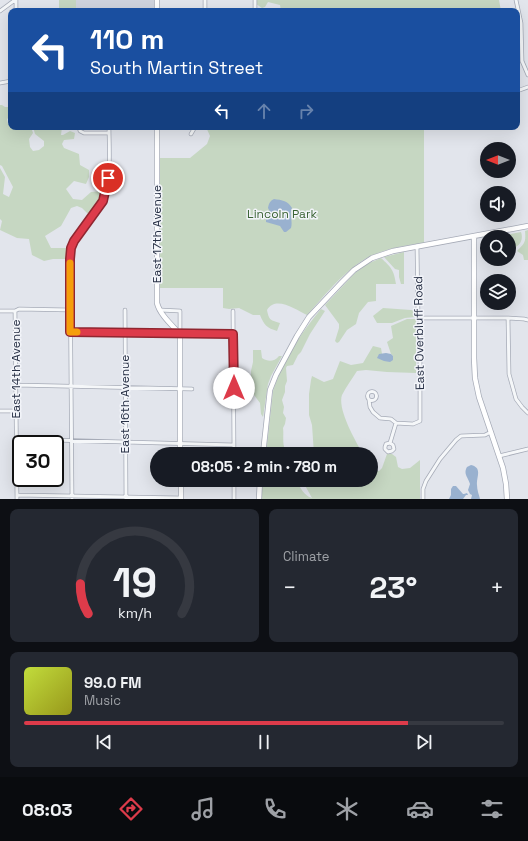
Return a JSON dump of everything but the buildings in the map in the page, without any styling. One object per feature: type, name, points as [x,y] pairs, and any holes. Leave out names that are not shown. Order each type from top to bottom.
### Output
[{"type":"street","points":[[0,11],[15,0]]},
{"type":"street","points":[[520,18],[522,61],[528,75]]},
{"type":"street","points":[[72,498],[70,255],[74,241],[100,206],[104,198],[109,174],[109,133],[84,133],[80,130]]},
{"type":"street","name":"East 17th Avenue","points":[[157,130],[157,300],[160,310]]},
{"type":"street","points":[[191,134],[193,130]]},
{"type":"street","points":[[263,447],[270,390],[273,381],[297,336],[309,318],[342,282],[361,265],[380,255],[417,246],[528,226]]},
{"type":"street","points":[[474,236],[475,378],[490,433],[499,456],[506,484],[507,499]]},
{"type":"street","name":"East Overbluff Road","points":[[396,423],[413,424],[420,421],[420,318],[418,314],[417,246]]},
{"type":"street","points":[[0,311],[16,311],[19,309],[70,310]]},
{"type":"street","name":"East 16th Avenue","points":[[125,310],[126,498]]},
{"type":"street","points":[[160,310],[180,310],[180,444]]},
{"type":"street","points":[[160,310],[180,334]]},
{"type":"street","name":"East 14th Avenue","points":[[16,311],[16,435]]},
{"type":"street","points":[[64,441],[234,445],[233,311]]},
{"type":"street","points":[[420,318],[508,318],[528,320]]},
{"type":"street","points":[[508,318],[508,374],[516,398],[528,413]]},
{"type":"street","points":[[70,332],[233,334]]},
{"type":"street","points":[[16,385],[192,389]]},
{"type":"street","points":[[369,400],[370,407],[373,412],[380,418],[391,419],[396,423],[390,443]]},
{"type":"street","points":[[0,411],[16,411]]},
{"type":"street","points":[[423,499],[423,491],[426,481],[440,459],[456,440],[465,435],[477,436],[483,435],[486,432],[490,433]]},
{"type":"street","points":[[499,456],[528,449]]},
{"type":"street","name":"East 14th Avenue","points":[[17,487],[17,497]]},
{"type":"street","points":[[17,497],[181,499],[180,487]]},
{"type":"street","points":[[234,487],[234,499]]},
{"type":"street","points":[[259,499],[260,487]]},
{"type":"shaded area","points":[[76,0],[154,0],[154,8],[76,8]]},
{"type":"green space","points":[[59,0],[76,0],[76,8],[59,8]]},
{"type":"green space","points":[[256,0],[499,0],[500,8],[280,8],[280,5],[268,2],[265,7],[262,8],[256,4]]},
{"type":"green space","points":[[0,105],[8,107],[8,130],[32,130],[33,133],[29,139],[30,147],[33,151],[39,150],[44,146],[44,141],[35,134],[34,130],[62,130],[61,135],[70,131],[75,133],[74,139],[64,140],[62,144],[64,148],[79,154],[80,165],[89,170],[89,177],[86,184],[74,181],[66,189],[73,199],[82,200],[91,192],[103,191],[100,201],[90,216],[82,208],[77,206],[71,208],[61,226],[45,236],[51,248],[69,248],[67,259],[53,259],[44,261],[32,255],[29,239],[17,238],[0,230],[2,221],[0,219],[0,168],[5,177],[3,194],[9,197],[13,187],[2,166],[0,165]]},
{"type":"green space","name":"Lincoln Park","points":[[207,130],[424,130],[424,243],[389,249],[358,264],[331,288],[307,315],[286,305],[276,304],[271,306],[267,310],[270,319],[280,323],[277,331],[266,326],[260,315],[253,315],[239,308],[223,308],[223,288],[159,288],[159,158],[190,158],[207,144],[210,136]]},
{"type":"green space","points":[[528,230],[528,260],[524,260],[523,255],[517,251],[524,242],[525,231]]},
{"type":"green space","points":[[521,232],[522,238],[516,247],[516,233]]},
{"type":"green space","points":[[404,252],[404,284],[401,284],[399,270],[395,269],[384,257]]},
{"type":"green space","points":[[381,258],[392,269],[396,284],[376,284],[376,301],[368,302],[359,313],[356,324],[347,330],[337,343],[335,341],[339,324],[325,305],[355,273],[367,264]]},
{"type":"green space","points":[[383,308],[415,311],[415,317],[405,318],[392,323],[377,323],[373,316]]},
{"type":"green space","points":[[321,309],[325,311],[293,365],[287,366],[286,368],[287,381],[282,400],[284,407],[283,413],[286,418],[283,428],[284,447],[267,447],[273,391],[281,369],[306,328]]},
{"type":"green space","points":[[407,319],[416,319],[416,373],[366,370],[357,371],[342,395],[341,401],[345,417],[359,447],[314,447],[312,425],[309,415],[309,394],[312,376],[324,382],[333,379],[340,361],[351,365],[363,363],[373,346],[381,348],[382,354],[379,354],[393,356],[387,342],[393,338],[391,326]]},
{"type":"green space","points":[[253,350],[261,350],[262,358],[269,361],[282,356],[268,384],[263,417],[261,414],[260,403],[251,391]]},
{"type":"green space","points":[[387,454],[392,454],[396,457],[398,467],[402,469],[410,468],[420,460],[420,499],[261,499],[262,487],[300,487],[304,493],[312,498],[306,487],[378,487],[378,471],[382,468]]},
{"type":"water","points":[[274,199],[284,201],[292,208],[291,228],[286,232],[284,232],[280,226],[266,222],[266,218],[270,212],[268,208],[269,205]]},
{"type":"water","points":[[386,353],[393,356],[393,360],[390,362],[377,358],[379,354]]},
{"type":"water","points":[[471,465],[475,466],[478,471],[477,487],[480,499],[471,499],[472,495],[468,490],[470,484],[466,476],[466,472],[467,467]]},
{"type":"water","points":[[453,486],[456,486],[463,494],[467,493],[468,495],[466,495],[463,499],[449,499]]},
{"type":"slow traffic","points":[[70,263],[70,332],[77,332]]},
{"type":"route","points":[[108,178],[103,201],[74,241],[71,248],[70,332],[233,334],[234,388]]}]
